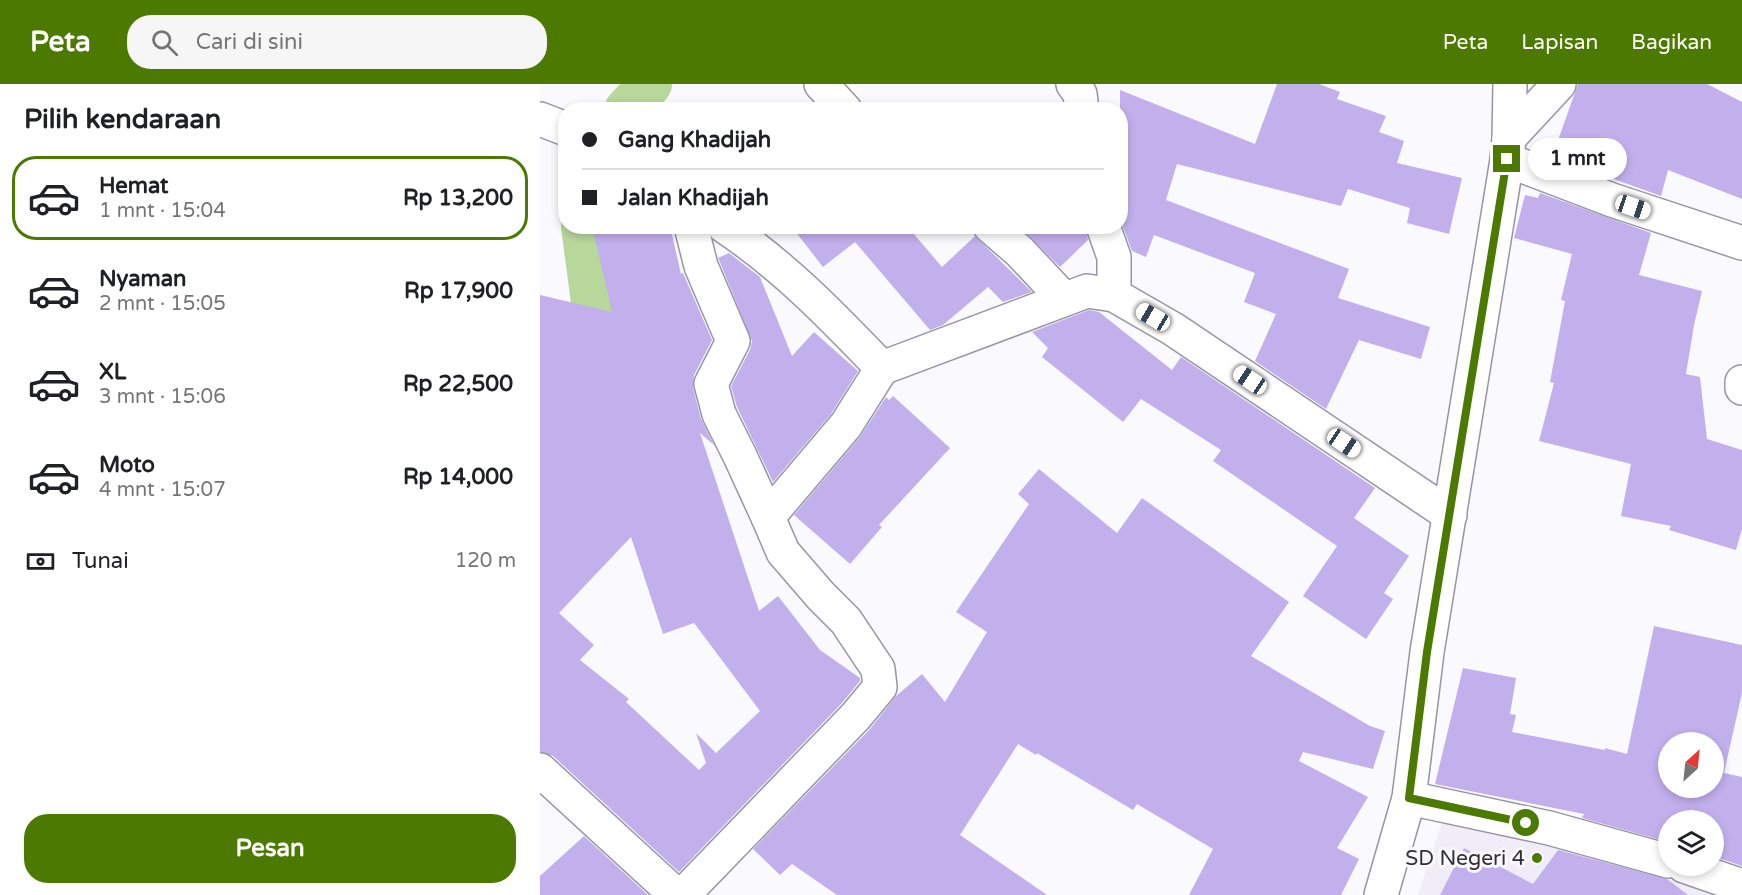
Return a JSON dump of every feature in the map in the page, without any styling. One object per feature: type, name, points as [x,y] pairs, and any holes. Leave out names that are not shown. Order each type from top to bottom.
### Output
[{"type":"street","points":[[821,84],[838,102]]},
{"type":"street","points":[[1073,84],[1080,94],[1081,102]]},
{"type":"street","points":[[1381,895],[1409,798],[1427,652],[1508,149],[1510,84]]},
{"type":"street","points":[[1508,149],[1559,84]]},
{"type":"street","points":[[540,119],[558,126]]},
{"type":"street","points":[[1508,149],[1612,200],[1742,243]]},
{"type":"street","points":[[683,895],[856,716],[880,687],[878,669],[846,621],[783,552],[741,456],[719,414],[711,384],[733,341],[701,266],[693,234]]},
{"type":"street","points":[[736,234],[808,292],[882,368]]},
{"type":"street","points":[[999,234],[1020,252],[1064,299]]},
{"type":"street","points":[[1106,234],[1114,257],[1114,295]]},
{"type":"street","points":[[768,517],[846,425],[882,368],[1087,291],[1114,295],[1173,329],[1450,515]]},
{"type":"street","points":[[1742,382],[1742,388]]},
{"type":"street","points":[[540,770],[676,895]]},
{"type":"street","points":[[1409,798],[1549,828],[1658,858]]},
{"type":"street","points":[[1713,876],[1742,886]]},
{"type":"shaded area","name":"SD Negeri 4","points":[[1445,813],[1658,873],[1658,876],[1669,876],[1737,895],[1418,895]]},
{"type":"building","points":[[1277,84],[1319,84],[1340,92],[1337,99],[1386,116],[1379,132],[1404,141],[1397,163],[1462,178],[1449,234],[1407,223],[1410,208],[1348,189],[1341,206],[1177,164],[1166,200],[1349,269],[1338,298],[1430,327],[1421,359],[1359,340],[1326,409],[1255,361],[1276,314],[1244,302],[1255,273],[1154,235],[1146,257],[1132,251],[1126,234],[1128,234],[1128,102],[1120,102],[1120,90],[1255,144]]},
{"type":"building","points":[[1578,84],[1707,84],[1742,102],[1742,199],[1668,170],[1661,196],[1552,157]]},
{"type":"building","points":[[1540,193],[1651,233],[1639,275],[1702,291],[1686,374],[1700,377],[1707,439],[1742,450],[1742,529],[1736,550],[1669,530],[1671,526],[1621,516],[1631,464],[1539,441],[1554,383],[1550,382],[1565,301],[1561,300],[1572,254],[1514,238],[1525,195],[1538,198]]},
{"type":"building","points":[[594,234],[672,234],[681,274],[683,273],[712,340],[694,375],[693,388],[701,419],[714,445],[700,433],[759,611],[778,596],[820,650],[860,678],[842,703],[679,872],[553,756],[540,752],[540,295],[612,312]],"holes":[[[631,537],[663,634],[694,623],[760,711],[716,753],[696,733],[706,763],[699,770],[626,702],[629,699],[580,660],[594,645],[559,613]]]},
{"type":"building","points":[[797,234],[914,234],[942,267],[975,236],[1032,292],[1003,302],[988,287],[943,325],[930,330],[855,242],[823,267]]},
{"type":"building","points":[[1027,234],[1087,234],[1088,240],[1060,267]]},
{"type":"building","points":[[729,253],[760,277],[792,356],[814,332],[858,371],[831,414],[773,482],[737,407],[731,386],[750,350],[752,341],[718,258]]},
{"type":"building","points":[[1089,310],[1099,312],[1172,370],[1181,357],[1375,488],[1354,518],[1409,556],[1384,593],[1393,599],[1366,639],[1303,596],[1337,546],[1213,461],[1221,450],[1141,399],[1123,422],[1042,357],[1048,348],[1032,332]]},
{"type":"building","points":[[893,396],[950,448],[879,525],[882,527],[850,564],[794,515],[860,437],[886,397],[889,400]]},
{"type":"building","points":[[1039,469],[1117,533],[1142,498],[1289,602],[1251,656],[1370,726],[1385,731],[1373,769],[1303,752],[1299,761],[1368,797],[1337,848],[1359,859],[1341,895],[1189,895],[1213,849],[1137,804],[1133,810],[1018,744],[960,835],[1047,895],[837,895],[792,864],[780,875],[753,849],[870,729],[896,696],[922,674],[945,702],[987,632],[956,612],[1029,504],[1018,494]]},
{"type":"building","points":[[1654,626],[1742,645],[1742,693],[1724,773],[1742,777],[1742,866],[1724,860],[1724,810],[1658,810],[1658,839],[1582,818],[1584,814],[1435,784],[1463,668],[1516,678],[1510,714],[1516,715],[1512,732],[1605,750],[1605,748],[1627,754]]},
{"type":"building","points":[[584,836],[648,895],[540,895],[540,876]]},
{"type":"building","points":[[1464,848],[1533,884],[1558,850],[1667,879],[1688,895],[1440,895]]},
{"type":"waterway","points":[[633,102],[650,84]]},
{"type":"waterway","points":[[584,234],[597,332],[607,366]]},
{"type":"place","name":"SD Negeri 4","points":[[1537,858]]},
{"type":"route","points":[[1507,159],[1427,652],[1409,798],[1526,823]]}]
